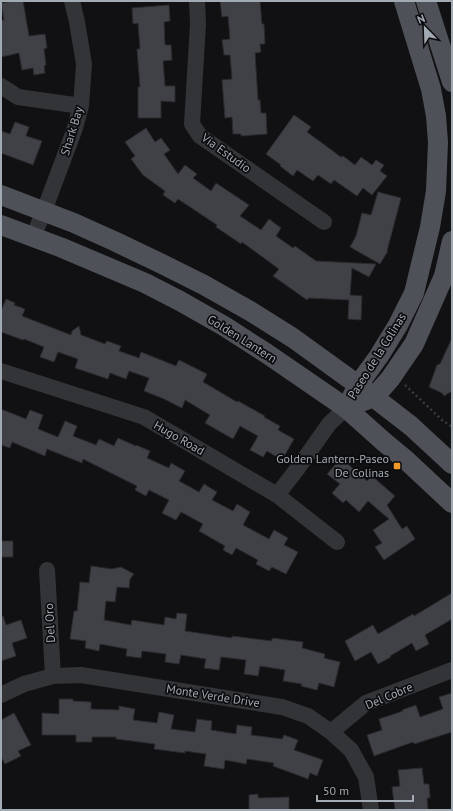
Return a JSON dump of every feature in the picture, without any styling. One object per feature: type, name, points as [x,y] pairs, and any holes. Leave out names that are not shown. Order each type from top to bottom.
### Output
[{"type":"main road","name":"Paseo de la Colinas","points":[[366,391],[379,356],[398,325],[414,293],[430,227],[436,192],[438,142],[436,116],[431,89],[404,1]]},
{"type":"main road","points":[[426,1],[452,82]]},
{"type":"main road","points":[[1,195],[74,223],[160,263],[204,285],[237,304],[293,338],[366,391],[411,426],[452,464]]},
{"type":"main road","name":"Golden Lantern","points":[[1,225],[100,263],[145,283],[224,326],[266,352],[346,408],[408,461],[452,503]]},
{"type":"main road","points":[[430,227],[452,232]]},
{"type":"main road","name":"Paseo de la Colinas","points":[[346,408],[366,391],[393,375],[414,344],[444,276],[452,241]]},
{"type":"street","name":"Shark Bay","points":[[33,237],[74,131],[81,106],[84,64],[72,1]]},
{"type":"street","name":"Via Estudio","points":[[196,1],[198,24],[192,124],[200,136],[324,222]]},
{"type":"street","points":[[1,86],[18,97],[81,106]]},
{"type":"street","name":"Hugo Road","points":[[1,371],[144,417],[277,495],[337,542]]},
{"type":"street","name":"Paseo de la Colinas","points":[[277,495],[329,424],[346,408]]},
{"type":"street","name":"Del Oro","points":[[47,570],[53,676]]},
{"type":"street","name":"Del Cobre","points":[[331,732],[366,703],[452,670]]},
{"type":"street","name":"Monte Verde Drive","points":[[1,696],[24,684],[53,676],[80,675],[282,706],[308,716],[331,732],[351,750],[366,777],[371,810]]},
{"type":"path","points":[[405,386],[442,420],[452,427]]},
{"type":"building","points":[[23,1],[29,36],[45,34],[47,48],[44,49],[46,65],[44,66],[45,73],[34,75],[33,68],[22,70],[19,53],[1,57],[1,20],[4,20],[1,3]]},
{"type":"building","points":[[220,1],[260,1],[262,24],[264,24],[265,44],[260,44],[261,52],[255,53],[258,100],[260,100],[261,113],[266,113],[267,134],[241,136],[241,134],[233,134],[232,117],[225,118],[222,80],[232,79],[230,55],[224,55],[222,40],[230,39],[228,16],[222,17]]},
{"type":"building","points":[[169,5],[170,21],[164,22],[165,45],[171,45],[172,60],[163,61],[165,86],[175,86],[175,102],[161,101],[161,118],[138,118],[138,87],[140,87],[137,49],[140,49],[138,23],[133,24],[132,8]]},
{"type":"building","points":[[294,115],[311,127],[307,132],[341,157],[343,156],[355,165],[361,157],[372,165],[376,160],[384,165],[380,171],[387,176],[372,195],[363,188],[357,196],[334,180],[331,184],[318,175],[313,181],[297,170],[293,176],[266,154]]},
{"type":"building","points":[[15,122],[29,127],[26,136],[42,141],[33,165],[1,153],[1,131],[10,134]]},
{"type":"building","points":[[146,128],[155,142],[161,138],[170,150],[164,154],[178,174],[185,165],[197,174],[193,178],[211,191],[216,183],[249,205],[240,216],[261,230],[269,219],[281,228],[276,236],[293,248],[295,246],[316,261],[376,264],[369,277],[352,268],[350,295],[362,296],[361,320],[348,319],[349,300],[309,298],[307,300],[273,276],[279,269],[242,242],[241,244],[216,227],[217,225],[178,199],[175,203],[163,195],[165,191],[143,175],[131,159],[135,156],[125,142]]},
{"type":"building","points":[[378,192],[401,198],[388,251],[380,264],[350,247],[356,236],[362,213],[371,215]]},
{"type":"building","points":[[6,299],[15,303],[14,305],[25,309],[22,316],[71,335],[72,331],[79,326],[81,335],[105,344],[107,341],[121,346],[119,351],[139,358],[141,352],[176,366],[179,360],[207,374],[203,382],[265,416],[264,417],[280,426],[278,430],[294,439],[282,460],[267,451],[263,457],[250,450],[258,436],[240,426],[233,439],[205,423],[210,415],[185,400],[182,408],[144,391],[149,378],[129,371],[126,379],[110,373],[108,379],[75,368],[78,359],[58,352],[54,362],[40,357],[44,347],[1,332],[1,311]]},
{"type":"building","points":[[452,338],[452,391],[444,396],[442,393],[429,387],[437,365],[440,364]]},
{"type":"building","points":[[1,409],[26,419],[30,410],[43,415],[38,429],[58,437],[65,421],[77,426],[73,436],[96,445],[99,439],[114,446],[118,438],[150,451],[147,458],[169,468],[171,463],[185,471],[179,481],[199,492],[204,484],[217,492],[212,500],[233,511],[237,504],[250,512],[243,525],[269,539],[274,530],[288,538],[284,545],[298,552],[286,574],[272,567],[269,571],[256,564],[258,560],[236,548],[232,555],[223,550],[225,546],[199,531],[203,524],[181,512],[176,520],[162,513],[169,500],[149,490],[146,496],[135,490],[137,486],[83,459],[82,463],[47,449],[45,456],[12,442],[10,448],[1,445]]},
{"type":"building","points":[[341,458],[367,481],[372,476],[395,496],[387,505],[402,529],[407,526],[415,539],[384,560],[375,547],[382,543],[373,530],[389,519],[368,501],[359,512],[346,500],[343,503],[332,493],[340,484],[327,474]]},
{"type":"building","points":[[1,541],[13,541],[13,557],[1,557]]},
{"type":"building","points":[[91,566],[112,569],[121,567],[134,574],[130,579],[129,588],[117,587],[115,602],[106,601],[104,620],[131,625],[132,620],[164,625],[165,617],[176,619],[177,613],[187,614],[185,631],[232,638],[232,636],[272,641],[272,638],[303,642],[302,648],[325,654],[324,658],[340,662],[334,687],[319,683],[317,690],[301,686],[302,684],[283,681],[285,670],[260,666],[258,676],[244,674],[246,660],[221,657],[219,670],[204,668],[206,659],[181,655],[179,664],[165,662],[166,654],[142,651],[141,658],[126,656],[127,649],[100,644],[99,651],[85,648],[86,641],[70,639],[74,611],[77,611],[80,582],[89,583]]},
{"type":"building","points":[[452,593],[452,619],[425,635],[429,644],[416,651],[412,643],[378,664],[371,652],[355,661],[345,641],[373,625],[378,634],[413,614],[414,616]]},
{"type":"building","points":[[3,616],[6,625],[21,620],[27,638],[12,643],[16,656],[1,661],[1,617]]},
{"type":"building","points":[[452,693],[452,732],[414,744],[413,742],[374,756],[367,735],[382,730],[379,719],[416,705],[420,717],[443,709],[439,697]]},
{"type":"building","points":[[59,699],[73,699],[73,701],[91,702],[91,709],[119,710],[119,706],[135,709],[133,720],[157,723],[159,712],[174,715],[171,729],[195,732],[197,719],[212,721],[211,730],[236,734],[237,725],[252,727],[251,735],[282,739],[284,735],[298,740],[294,750],[323,760],[317,776],[310,773],[308,779],[273,766],[274,763],[247,759],[246,764],[225,760],[224,769],[204,766],[206,754],[154,749],[155,744],[116,739],[116,737],[92,737],[92,742],[76,742],[76,735],[42,735],[42,713],[59,714]]},
{"type":"building","points":[[14,713],[31,745],[18,751],[21,756],[5,764],[1,757],[1,720]]},
{"type":"building","points":[[422,768],[424,784],[429,784],[430,798],[427,798],[428,810],[395,810],[392,787],[400,786],[398,770]]},
{"type":"building","points":[[258,794],[258,798],[289,797],[289,810],[249,810],[249,795]]},
{"type":"place","name":"Golden Lantern-Paseo De Colinas","points":[[397,466]]}]
